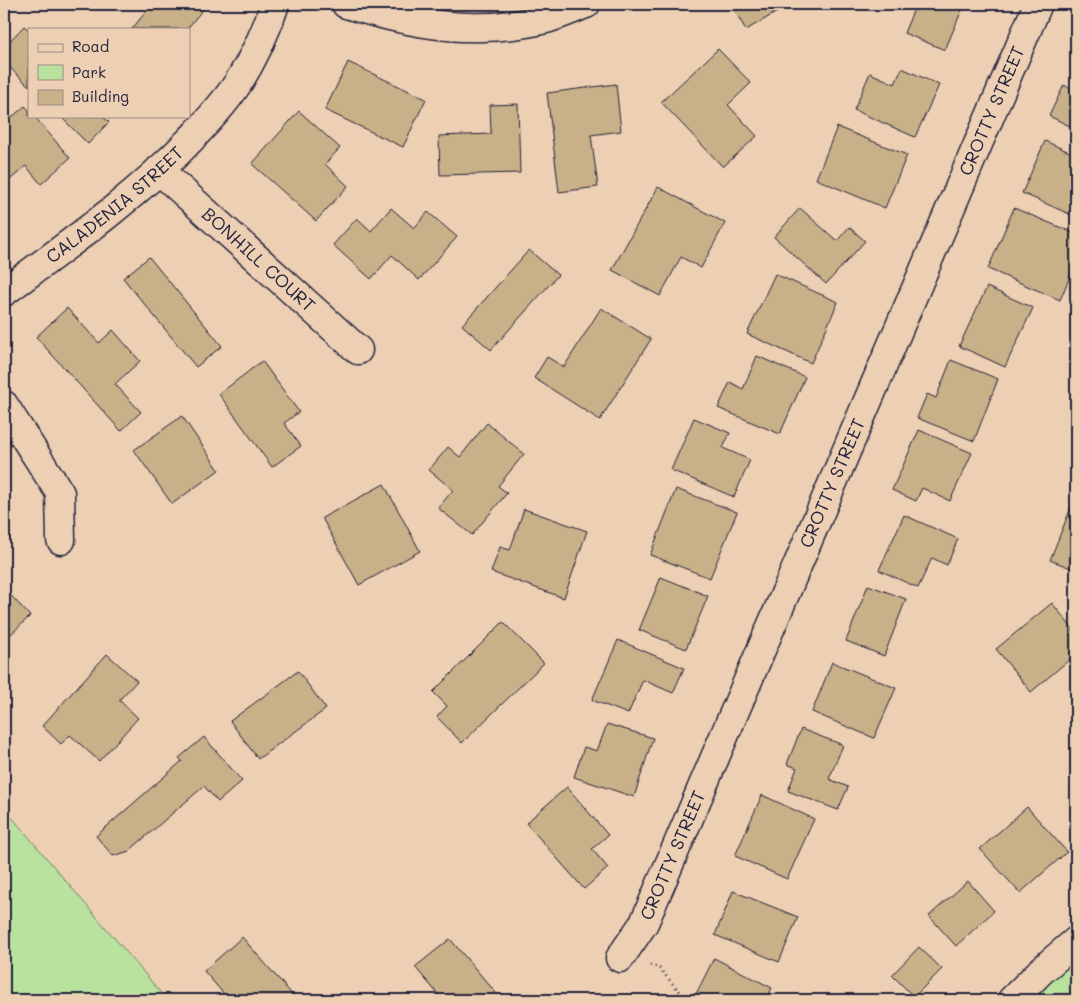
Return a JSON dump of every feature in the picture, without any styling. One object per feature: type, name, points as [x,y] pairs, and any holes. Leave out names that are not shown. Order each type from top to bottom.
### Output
[{"type":"street","name":"CALADENIA STREET","points":[[4,292],[124,200],[159,170],[211,118],[238,84],[256,52],[275,4]]},
{"type":"street","points":[[346,4],[410,21],[448,27],[482,28],[514,26],[548,18],[586,4]]},
{"type":"street","name":"CROTTY STREET","points":[[620,958],[644,923],[1038,4]]},
{"type":"street","name":"BONHILL COURT","points":[[159,170],[358,350]]},
{"type":"street","points":[[4,405],[60,493],[62,540]]},
{"type":"street","points":[[1012,1000],[1033,978],[1076,940]]},
{"type":"path","points":[[620,958],[658,967],[687,1000]]},
{"type":"green space","points":[[4,808],[167,1000],[4,1000]]},
{"type":"green space","points":[[1076,957],[1076,1000],[1029,1000]]},
{"type":"building","points":[[152,4],[207,4],[188,28],[133,28]]},
{"type":"building","points":[[731,4],[791,4],[746,30]]},
{"type":"building","points":[[916,4],[964,5],[945,50],[904,33]]},
{"type":"building","points":[[24,26],[28,29],[28,85],[4,62],[4,47]]},
{"type":"building","points":[[718,49],[751,83],[728,105],[757,136],[723,167],[661,102]]},
{"type":"building","points":[[348,62],[426,99],[403,147],[325,110]]},
{"type":"building","points":[[902,68],[939,85],[915,137],[854,110],[870,73],[895,84]]},
{"type":"building","points":[[616,84],[621,131],[591,135],[598,187],[559,192],[547,93]]},
{"type":"building","points":[[1064,85],[1076,92],[1076,129],[1049,116]]},
{"type":"building","points":[[518,104],[520,173],[440,175],[439,136],[491,134],[490,105]]},
{"type":"building","points":[[25,106],[28,109],[28,118],[36,118],[70,158],[41,184],[26,166],[4,185],[4,121],[5,123]]},
{"type":"building","points":[[299,111],[340,148],[325,164],[348,186],[316,221],[252,164]]},
{"type":"building","points":[[62,118],[104,118],[109,122],[88,144]]},
{"type":"building","points":[[837,127],[907,155],[885,208],[816,179]]},
{"type":"building","points":[[1045,141],[1076,155],[1076,217],[1022,193]]},
{"type":"building","points":[[658,187],[725,223],[701,268],[681,257],[660,296],[612,270]]},
{"type":"building","points":[[391,208],[414,228],[428,212],[457,237],[419,280],[392,255],[371,279],[333,245],[357,218],[371,231]]},
{"type":"building","points":[[800,208],[837,241],[849,227],[865,241],[826,284],[774,237]]},
{"type":"building","points":[[1014,208],[1076,234],[1076,262],[1060,300],[988,269]]},
{"type":"building","points":[[529,250],[558,275],[491,350],[462,325]]},
{"type":"building","points":[[149,257],[222,346],[196,367],[123,278]]},
{"type":"building","points":[[775,274],[838,302],[811,363],[747,334]]},
{"type":"building","points":[[987,287],[1033,308],[1005,367],[959,346]]},
{"type":"building","points":[[67,308],[99,343],[113,330],[140,361],[115,384],[141,412],[121,431],[36,337]]},
{"type":"building","points":[[601,308],[651,339],[600,420],[534,378],[547,357],[564,367]]},
{"type":"building","points":[[757,356],[805,377],[780,434],[718,408],[730,382],[743,389]]},
{"type":"building","points":[[951,360],[998,379],[974,441],[917,418],[927,394],[936,398]]},
{"type":"building","points":[[262,361],[299,412],[284,423],[301,446],[272,467],[219,394]]},
{"type":"building","points":[[182,416],[219,470],[172,504],[134,450]]},
{"type":"building","points":[[694,418],[730,433],[723,448],[750,460],[734,497],[671,470]]},
{"type":"building","points":[[487,423],[524,454],[498,486],[507,493],[472,535],[438,508],[453,490],[429,470],[448,447],[460,457]]},
{"type":"building","points":[[919,430],[972,453],[950,501],[922,488],[916,501],[892,490]]},
{"type":"building","points":[[384,484],[420,551],[359,585],[322,518]]},
{"type":"building","points":[[676,489],[737,512],[710,578],[650,555]]},
{"type":"building","points":[[1074,500],[1076,501],[1076,570],[1050,560]]},
{"type":"building","points":[[524,509],[587,531],[564,598],[491,572],[500,547],[510,550]]},
{"type":"building","points":[[904,515],[958,539],[947,565],[932,558],[918,588],[879,570]]},
{"type":"building","points":[[661,577],[708,596],[686,649],[639,630]]},
{"type":"building","points":[[868,585],[906,599],[884,656],[846,641]]},
{"type":"building","points":[[4,588],[30,616],[4,641]]},
{"type":"building","points":[[1052,603],[1076,633],[1076,654],[1031,692],[996,649]]},
{"type":"building","points":[[503,622],[544,663],[462,743],[437,717],[447,706],[433,692]]},
{"type":"building","points":[[618,640],[684,668],[673,693],[643,680],[628,714],[592,700]]},
{"type":"building","points":[[107,654],[137,681],[119,700],[138,718],[99,761],[70,735],[61,744],[42,726]]},
{"type":"building","points":[[832,662],[896,688],[874,738],[812,712]]},
{"type":"building","points":[[298,671],[326,709],[258,759],[230,721]]},
{"type":"building","points":[[607,724],[653,738],[634,797],[574,777],[584,747],[597,751]]},
{"type":"building","points":[[801,729],[843,745],[829,779],[848,787],[838,810],[788,791],[797,768],[787,764]]},
{"type":"building","points":[[204,737],[242,781],[218,802],[204,786],[129,851],[113,856],[96,836],[182,761],[179,758]]},
{"type":"building","points":[[567,787],[608,835],[592,849],[608,868],[584,889],[526,823]]},
{"type":"building","points":[[762,795],[814,819],[787,879],[735,856]]},
{"type":"building","points":[[1027,807],[1067,852],[1020,893],[980,849]]},
{"type":"building","points":[[968,881],[994,911],[956,946],[929,916]]},
{"type":"building","points":[[733,891],[798,917],[779,962],[715,935]]},
{"type":"building","points":[[242,937],[295,1000],[229,1000],[204,971]]},
{"type":"building","points":[[450,939],[502,1000],[443,1000],[415,967]]},
{"type":"building","points":[[919,947],[942,969],[914,997],[892,975]]},
{"type":"building","points":[[714,958],[772,988],[766,1000],[693,1000]]}]
